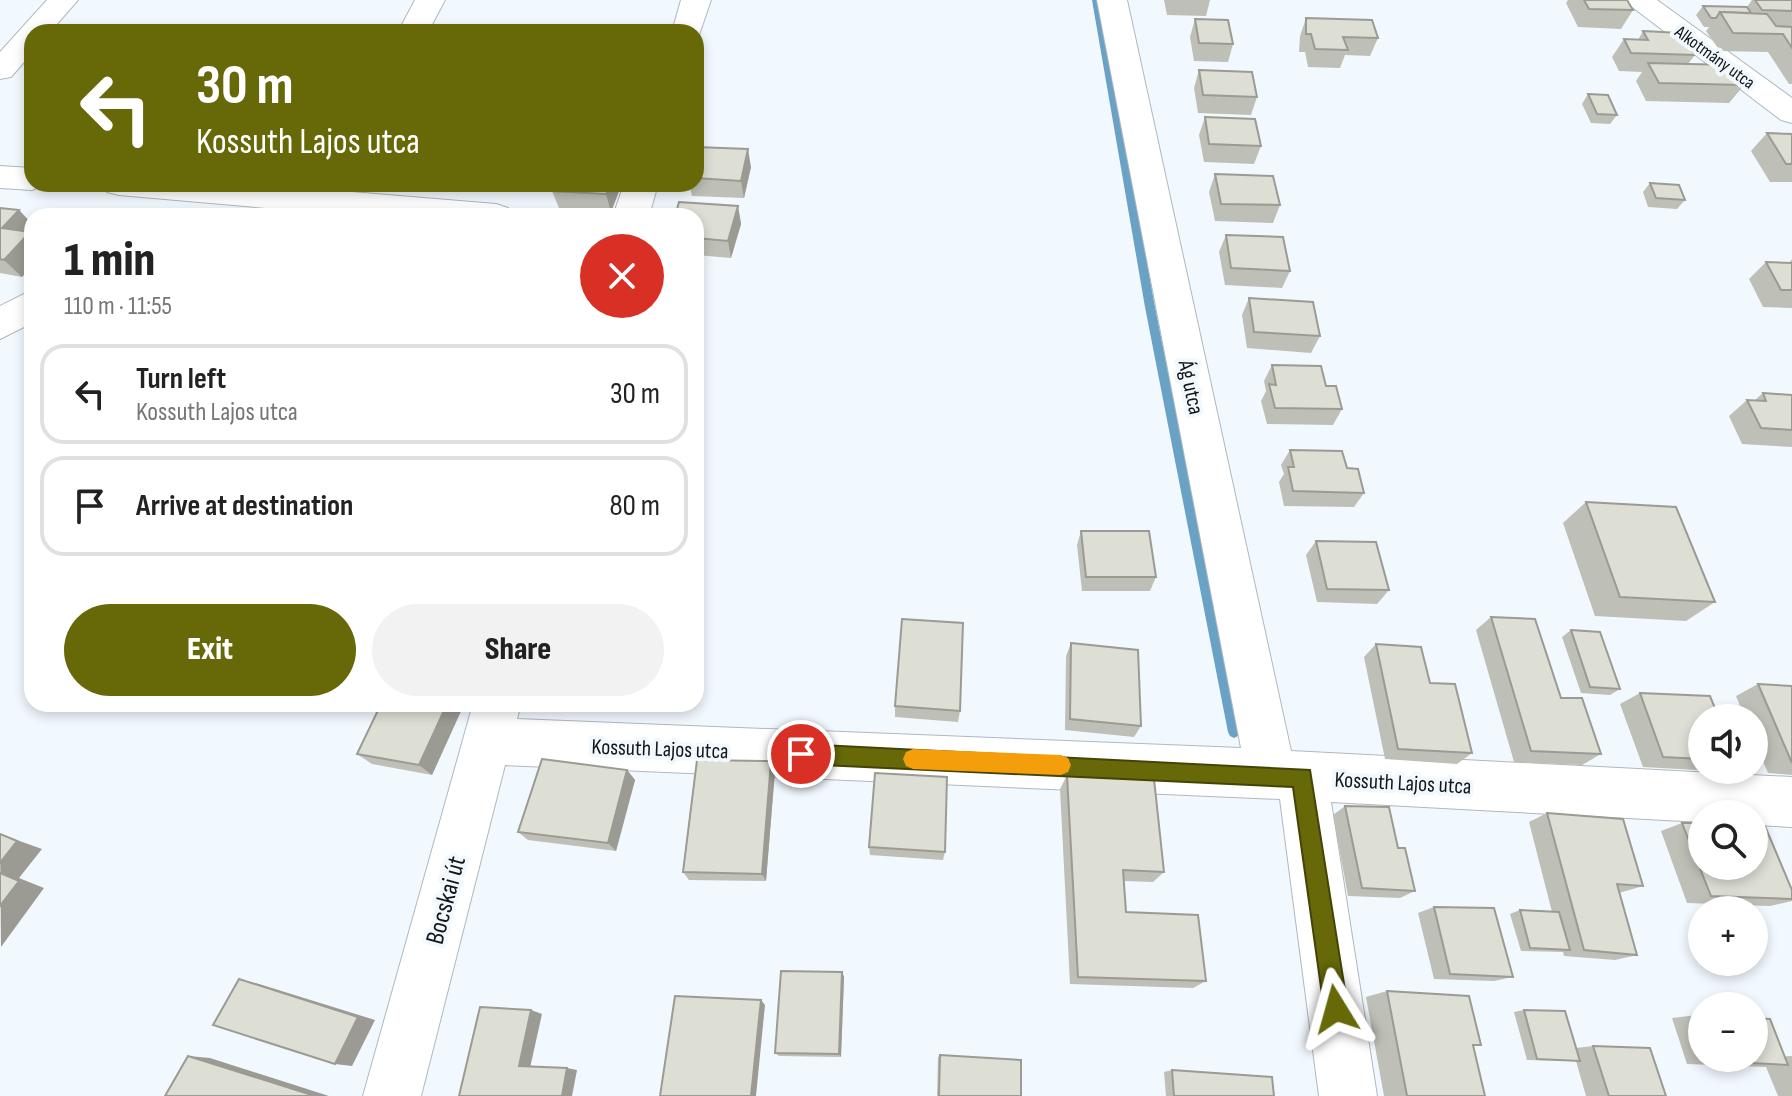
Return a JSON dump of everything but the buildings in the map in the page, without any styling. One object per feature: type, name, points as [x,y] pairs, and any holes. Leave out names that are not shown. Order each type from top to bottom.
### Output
[{"type":"street","points":[[41,24],[63,0]]},
{"type":"street","points":[[417,24],[430,0]]},
{"type":"street","points":[[689,24],[696,0]]},
{"type":"street","name":"Ág utca","points":[[1112,0],[1287,775],[1348,1096]]},
{"type":"street","name":"Alkotmány utca","points":[[1638,0],[1792,113]]},
{"type":"street","points":[[0,70],[24,43]]},
{"type":"street","points":[[0,177],[24,178]]},
{"type":"street","points":[[179,208],[203,192]]},
{"type":"street","points":[[329,192],[440,208]]},
{"type":"street","points":[[0,325],[24,309]]},
{"type":"street","name":"Kossuth Lajos utca","points":[[492,722],[1287,775],[1792,802]]},
{"type":"street","name":"Bocskai út","points":[[392,1096],[492,722]]},
{"type":"waterway","points":[[1096,0],[1150,307],[1234,732]]},
{"type":"slow traffic","points":[[913,759],[1061,765]]},
{"type":"route","points":[[801,754],[1302,777],[1336,1009]]}]
